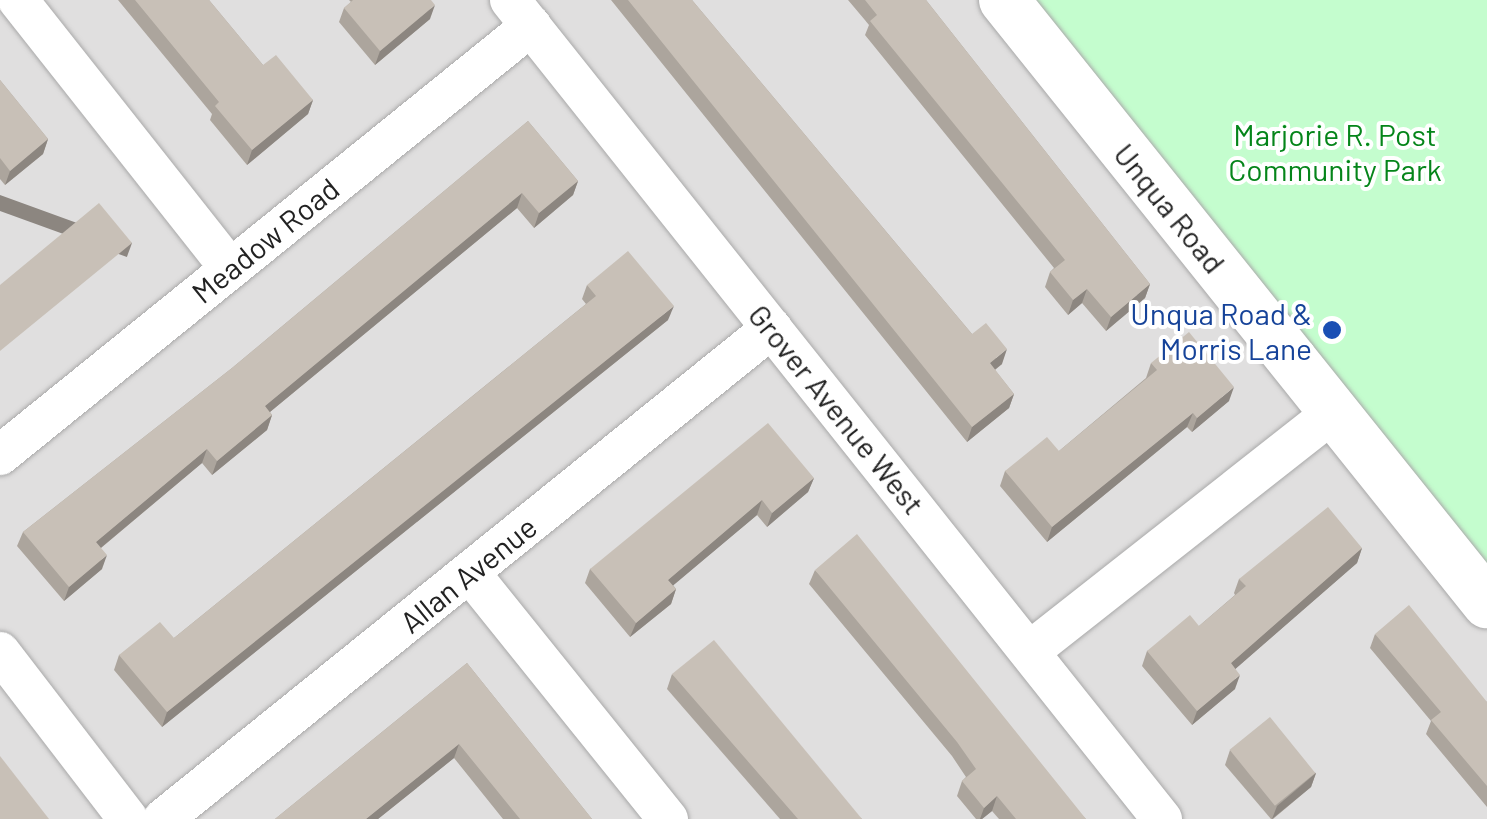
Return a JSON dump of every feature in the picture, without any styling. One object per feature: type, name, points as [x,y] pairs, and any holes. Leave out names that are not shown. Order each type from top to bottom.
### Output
[{"type":"street","points":[[18,0],[230,268]]},
{"type":"street","name":"Unqua Road","points":[[1004,0],[1487,604]]},
{"type":"street","name":"Meadow Road","points":[[0,455],[230,268],[520,13]]},
{"type":"street","name":"Grover Avenue West","points":[[520,13],[1162,819]]},
{"type":"street","name":"Allan Avenue","points":[[163,819],[772,328]]},
{"type":"street","points":[[1030,651],[1334,412]]},
{"type":"street","points":[[470,573],[668,819]]},
{"type":"street","points":[[0,652],[128,819]]},
{"type":"shaded area","points":[[0,0],[1021,0],[1487,581],[1487,819],[0,819]]},
{"type":"green space","name":"Marjorie R. Post Community Park","points":[[1021,0],[1487,0],[1487,581]]},
{"type":"building","points":[[135,0],[209,0],[263,65],[276,55],[313,100],[252,150],[215,106],[219,102]]},
{"type":"building","points":[[353,0],[431,0],[435,5],[380,51],[344,8]]},
{"type":"building","points":[[628,0],[692,0],[972,334],[986,323],[1007,349],[990,363],[1014,394],[972,427]]},
{"type":"building","points":[[865,0],[926,0],[1150,284],[1111,317],[1087,289],[1073,300],[1050,272],[1065,260],[870,21],[877,15]]},
{"type":"building","points":[[0,80],[48,139],[10,171],[0,158]]},
{"type":"building","points":[[528,121],[578,181],[539,213],[522,193],[265,406],[272,415],[217,461],[207,449],[96,542],[107,555],[69,587],[23,532],[232,368]]},
{"type":"building","points":[[99,203],[132,243],[0,351],[0,285]]},
{"type":"building","points":[[628,251],[674,306],[167,712],[119,655],[160,622],[174,638],[596,296],[587,285]]},
{"type":"building","points":[[1189,332],[1234,387],[1197,418],[1193,413],[1052,527],[1005,471],[1047,437],[1059,451],[1157,370],[1151,363]]},
{"type":"building","points":[[768,423],[814,478],[772,513],[762,500],[668,580],[676,589],[636,623],[590,569]]},
{"type":"building","points":[[1328,507],[1362,548],[1231,663],[1240,675],[1197,711],[1147,651],[1190,615],[1199,626],[1246,586],[1239,579]]},
{"type":"building","points":[[857,534],[1086,819],[1016,819],[997,796],[984,808],[962,781],[976,769],[815,570]]},
{"type":"building","points":[[1409,605],[1487,702],[1487,786],[1431,720],[1441,712],[1375,634]]},
{"type":"building","points":[[714,640],[862,819],[798,819],[672,674]]},
{"type":"building","points":[[467,663],[592,819],[520,819],[459,744],[366,819],[275,819]]},
{"type":"building","points":[[1270,717],[1315,773],[1275,806],[1230,750]]},
{"type":"building","points":[[0,756],[49,819],[0,819]]},
{"type":"place","name":"Unqua Road & Morris Lane","points":[[1332,330]]}]
